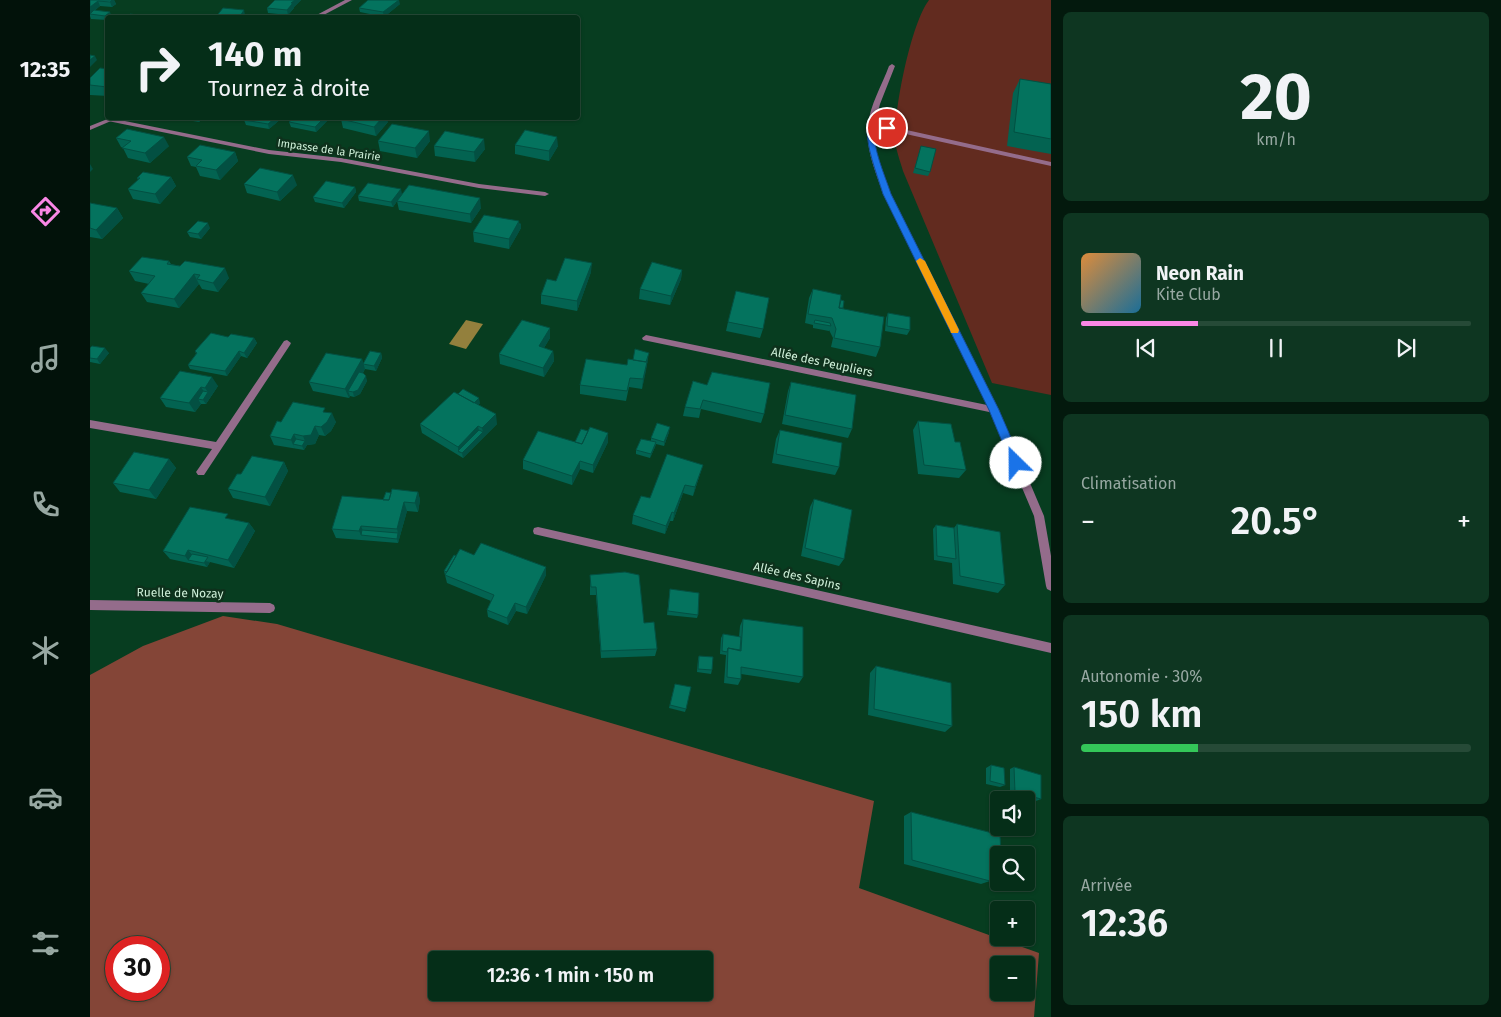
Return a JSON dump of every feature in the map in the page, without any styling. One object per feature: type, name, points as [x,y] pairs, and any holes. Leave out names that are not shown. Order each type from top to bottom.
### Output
[{"type":"street","points":[[320,15],[349,0]]},
{"type":"street","points":[[892,66],[871,124],[870,135],[876,160],[887,194],[994,410],[1039,516],[1051,586]]},
{"type":"street","points":[[90,128],[110,120]]},
{"type":"street","name":"Impasse de la Prairie","points":[[118,120],[269,152],[341,160],[479,186],[545,194]]},
{"type":"street","points":[[871,124],[1051,164]]},
{"type":"street","name":"Allée des Peupliers","points":[[646,338],[994,410]]},
{"type":"street","points":[[201,472],[287,343]]},
{"type":"street","points":[[90,424],[218,446]]},
{"type":"street","name":"Allée des Sapins","points":[[538,531],[1051,648]]},
{"type":"street","name":"Ruelle de Nozay","points":[[90,605],[270,608]]},
{"type":"shaded area","points":[[929,0],[1051,0],[1051,395],[992,383],[903,171],[895,139],[898,103],[916,27],[922,11]]},
{"type":"shaded area","points":[[466,320],[483,324],[466,349],[449,344]]},
{"type":"shaded area","points":[[223,616],[277,624],[874,801],[859,888],[990,935],[990,946],[1020,946],[1039,953],[1034,1017],[90,1017],[90,675],[143,646]]},
{"type":"building","points":[[90,0],[112,0],[110,2],[98,1],[90,7]]},
{"type":"building","points":[[275,0],[295,0],[287,10],[267,8]]},
{"type":"building","points":[[368,0],[399,0],[383,12],[359,8]]},
{"type":"building","points":[[223,8],[244,10],[241,15],[217,15]]},
{"type":"building","points":[[94,10],[110,12],[105,16],[90,14]]},
{"type":"building","points":[[100,68],[105,69],[105,87],[90,85],[90,78]]},
{"type":"building","points":[[1020,79],[1051,84],[1051,139],[1014,132]]},
{"type":"building","points":[[244,120],[273,120],[268,124]]},
{"type":"building","points":[[292,120],[322,120],[315,127],[289,122]]},
{"type":"building","points":[[345,120],[380,120],[374,127]]},
{"type":"building","points":[[392,124],[429,131],[415,148],[378,141]]},
{"type":"building","points":[[127,129],[164,137],[145,153],[122,148],[131,141],[116,138]]},
{"type":"building","points":[[525,130],[557,137],[549,151],[515,145]]},
{"type":"building","points":[[445,131],[484,139],[474,152],[434,146]]},
{"type":"building","points":[[200,145],[235,152],[216,170],[196,166],[202,160],[187,157]]},
{"type":"building","points":[[921,146],[936,149],[930,172],[915,168]]},
{"type":"building","points":[[260,168],[293,175],[277,192],[244,184]]},
{"type":"building","points":[[143,172],[171,177],[155,194],[128,189],[140,178],[137,178]]},
{"type":"building","points":[[326,181],[355,187],[342,203],[313,197]]},
{"type":"building","points":[[368,183],[401,189],[391,202],[358,196]]},
{"type":"building","points":[[409,185],[480,198],[470,214],[397,201]]},
{"type":"building","points":[[90,203],[117,208],[96,230],[90,228]]},
{"type":"building","points":[[484,215],[519,221],[509,239],[473,232]]},
{"type":"building","points":[[198,221],[208,223],[198,234],[187,232]]},
{"type":"building","points":[[142,257],[169,261],[167,264],[180,266],[185,261],[225,268],[213,283],[197,279],[200,275],[194,274],[174,299],[141,293],[155,276],[129,271]]},
{"type":"building","points":[[565,258],[592,263],[577,301],[541,295],[547,279],[556,281]]},
{"type":"building","points":[[652,262],[682,270],[671,296],[640,289]]},
{"type":"building","points":[[813,289],[841,295],[839,308],[884,317],[880,347],[834,338],[836,329],[832,318],[808,314]]},
{"type":"building","points":[[736,291],[769,298],[763,329],[728,322]]},
{"type":"building","points":[[841,300],[844,301],[843,308],[839,308]]},
{"type":"building","points":[[888,313],[910,317],[910,330],[887,326]]},
{"type":"building","points":[[522,320],[550,328],[539,346],[553,351],[543,368],[499,354]]},
{"type":"building","points":[[815,320],[830,323],[831,326],[814,323]]},
{"type":"building","points":[[211,333],[228,337],[231,334],[254,338],[244,353],[239,351],[225,371],[188,365],[197,353],[195,351]]},
{"type":"building","points":[[92,346],[105,348],[97,359],[90,358],[90,348]]},
{"type":"building","points":[[635,349],[649,353],[646,362],[633,360]]},
{"type":"building","points":[[370,351],[381,353],[374,366],[363,364]]},
{"type":"building","points":[[326,353],[362,359],[345,389],[309,382]]},
{"type":"building","points":[[586,359],[627,365],[628,359],[647,362],[643,379],[630,378],[627,391],[580,385]]},
{"type":"building","points":[[180,371],[212,377],[205,388],[201,387],[189,403],[160,398]]},
{"type":"building","points":[[359,372],[366,376],[358,390],[348,391]]},
{"type":"building","points":[[712,372],[770,383],[764,414],[703,400],[700,409],[685,407],[693,381],[707,385]]},
{"type":"building","points":[[791,382],[856,395],[852,429],[785,415]]},
{"type":"building","points":[[463,389],[479,398],[474,403],[458,394]]},
{"type":"building","points":[[203,391],[208,392],[203,400],[198,399]]},
{"type":"building","points":[[454,392],[496,414],[482,428],[478,426],[458,447],[420,424]]},
{"type":"building","points":[[293,402],[325,408],[323,412],[332,413],[327,422],[321,427],[315,426],[311,435],[294,434],[291,440],[270,436],[277,421],[281,422]]},
{"type":"building","points":[[918,421],[951,424],[955,442],[960,442],[966,470],[924,465]]},
{"type":"building","points":[[657,423],[670,427],[664,442],[651,438]]},
{"type":"building","points":[[590,427],[608,433],[593,465],[580,461],[572,476],[523,460],[538,431],[582,444]]},
{"type":"building","points":[[581,429],[588,431],[582,444],[575,442]]},
{"type":"building","points":[[479,430],[483,432],[462,453],[458,451]]},
{"type":"building","points":[[780,430],[842,443],[839,467],[776,454]]},
{"type":"building","points":[[296,439],[305,441],[302,446],[293,444]]},
{"type":"building","points":[[641,439],[656,442],[651,454],[636,450]]},
{"type":"building","points":[[134,452],[169,459],[149,490],[113,483]]},
{"type":"building","points":[[667,454],[703,465],[695,487],[685,485],[674,513],[672,512],[666,526],[633,515],[641,496],[650,498]]},
{"type":"building","points":[[252,456],[284,462],[265,497],[228,489],[237,474],[241,474]]},
{"type":"building","points":[[392,489],[418,492],[415,503],[404,502],[397,529],[361,526],[359,531],[332,529],[342,496],[389,500]]},
{"type":"building","points":[[386,492],[391,493],[389,500],[383,500]]},
{"type":"building","points":[[814,499],[852,510],[844,559],[805,548]]},
{"type":"building","points":[[190,507],[228,514],[225,518],[249,523],[228,560],[188,550],[185,556],[163,551]]},
{"type":"building","points":[[957,524],[1000,532],[1005,585],[960,576]]},
{"type":"building","points":[[936,525],[954,528],[956,559],[937,556]]},
{"type":"building","points":[[362,530],[398,533],[397,539],[361,535]]},
{"type":"building","points":[[481,543],[546,567],[526,607],[515,603],[507,618],[487,610],[494,595],[445,575],[460,549],[474,555]]},
{"type":"building","points":[[192,554],[208,557],[204,563],[188,560]]},
{"type":"building","points":[[454,555],[456,556],[447,572],[444,571]]},
{"type":"building","points":[[625,572],[639,575],[644,623],[654,622],[657,649],[601,651],[596,587],[591,587],[590,575]]},
{"type":"building","points":[[670,589],[699,593],[698,615],[668,611]]},
{"type":"building","points":[[743,619],[803,627],[803,677],[741,667],[741,679],[727,677],[728,648],[741,651]]},
{"type":"building","points":[[723,634],[741,637],[740,650],[728,648],[727,652],[722,651]]},
{"type":"building","points":[[699,656],[713,657],[712,670],[698,669]]},
{"type":"building","points":[[876,666],[951,683],[952,726],[874,709]]},
{"type":"building","points":[[675,684],[691,687],[686,709],[670,705]]},
{"type":"building","points":[[991,765],[1004,768],[1005,785],[990,781]]},
{"type":"building","points":[[1014,767],[1041,775],[1041,799],[1035,797],[1035,791],[1015,791]]},
{"type":"building","points":[[911,812],[990,832],[990,836],[1000,836],[1001,846],[990,846],[990,881],[912,860]]},
{"type":"slow traffic","points":[[920,261],[954,330]]},
{"type":"route","points":[[887,128],[871,124],[870,135],[887,194],[994,410],[1016,463]]}]
